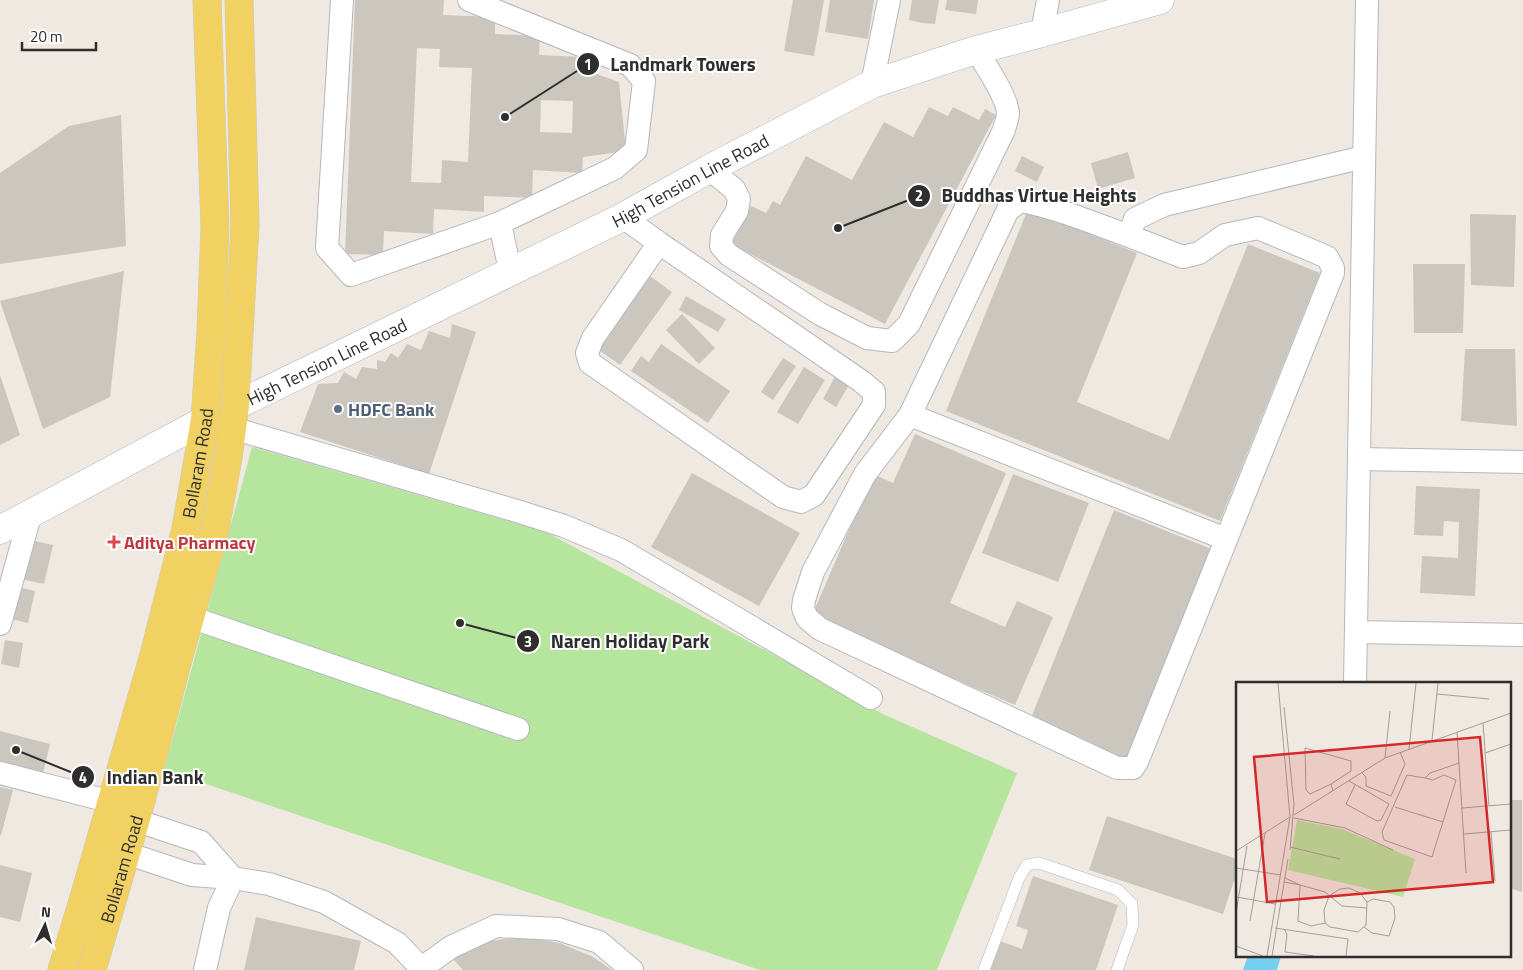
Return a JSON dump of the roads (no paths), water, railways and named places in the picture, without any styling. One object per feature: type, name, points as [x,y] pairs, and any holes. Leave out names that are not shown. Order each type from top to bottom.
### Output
[{"type":"main road","name":"Bollaram Road","points":[[62,970],[154,655],[186,528],[205,420],[215,227],[208,0]]},
{"type":"main road","name":"Bollaram Road","points":[[92,970],[214,534],[228,458],[234,417],[245,225],[239,0]]},
{"type":"main road","name":"High Tension Line Road","points":[[234,417],[510,271],[623,217],[709,169],[872,84],[976,50],[1160,0]]},
{"type":"main road","points":[[0,530],[205,420]]},
{"type":"street","points":[[342,0],[328,248],[351,275],[500,223],[614,168],[636,150],[644,81],[630,64],[469,0]]},
{"type":"street","points":[[872,84],[889,0]]},
{"type":"street","points":[[1042,33],[1048,0]]},
{"type":"street","points":[[1355,682],[1367,0]]},
{"type":"street","points":[[709,169],[734,189],[739,199],[737,212],[722,235],[721,246],[729,255],[828,318],[867,338],[892,341],[909,324],[1004,132],[1008,113],[1004,100],[976,50]]},
{"type":"street","points":[[1129,236],[1135,219],[1164,205],[1364,157]]},
{"type":"street","points":[[1021,201],[1037,204],[1129,236],[1183,257],[1199,253],[1226,234],[1258,228],[1327,257],[1333,268],[1137,762],[1133,768],[1117,768],[820,629],[807,618],[804,600],[813,572],[865,474],[910,415],[1008,210],[1021,201]]},
{"type":"street","points":[[623,217],[861,381],[874,392],[874,405],[814,495],[801,502],[782,498],[590,363],[587,353],[593,338],[659,243]]},
{"type":"street","points":[[500,223],[510,271]]},
{"type":"street","points":[[910,415],[1226,539]]},
{"type":"street","points":[[234,417],[564,526],[621,550],[871,698]]},
{"type":"street","points":[[1359,460],[1523,462]]},
{"type":"street","points":[[0,624],[31,512]]},
{"type":"street","points":[[190,617],[518,728]]},
{"type":"street","points":[[1356,632],[1523,636]]},
{"type":"street","points":[[0,773],[112,802]]},
{"type":"street","points":[[135,820],[201,842],[233,878]]},
{"type":"street","points":[[126,853],[192,875],[233,878],[269,884],[324,902],[397,943],[421,969],[451,947],[496,926],[558,929],[599,942],[632,970]]},
{"type":"street","points":[[205,970],[219,908],[233,878]]},
{"type":"lane","points":[[984,970],[1019,878],[1027,865],[1039,863],[1118,890],[1132,904],[1133,925],[1116,970]]},
{"type":"water","points":[[1247,958],[1280,958],[1277,970],[1243,970]]},
{"type":"place","name":"Landmark Towers","points":[[505,117]]},
{"type":"place","name":"Buddhas Virtue Heights","points":[[838,228]]},
{"type":"place","name":"HDFC Bank","points":[[338,409]]},
{"type":"place","name":"Aditya Pharmacy","points":[[114,542]]},
{"type":"place","name":"Naren Holiday Park","points":[[460,623]]},
{"type":"place","name":"Indian Bank","points":[[16,750]]}]
